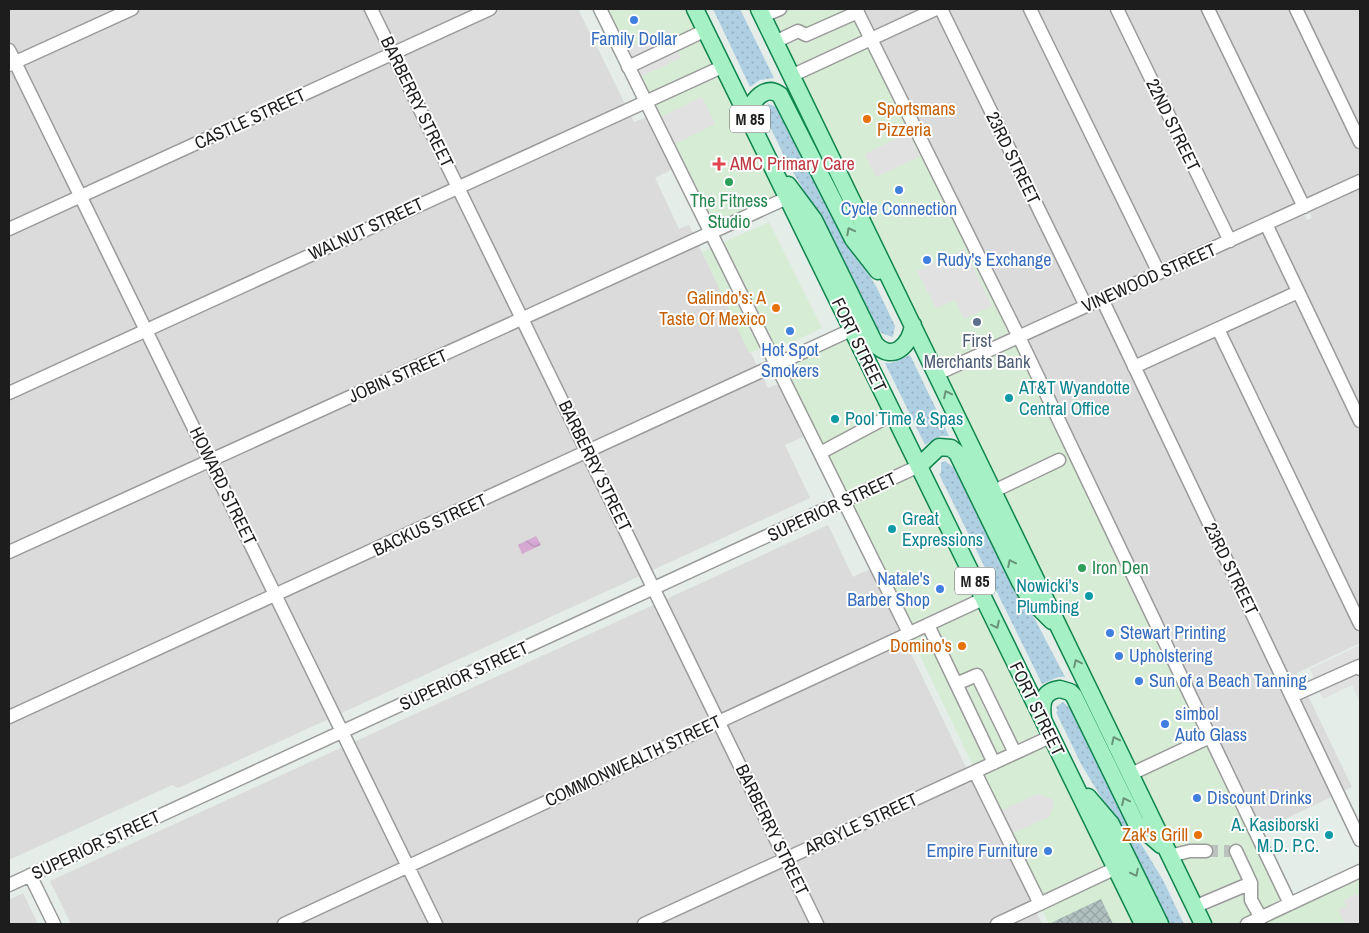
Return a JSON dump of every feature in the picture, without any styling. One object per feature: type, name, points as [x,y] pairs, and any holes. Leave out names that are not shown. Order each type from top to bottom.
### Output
[{"type":"main road","name":"FORT STREET","points":[[695,9],[1143,924]]},
{"type":"main road","points":[[761,13],[899,299],[938,374],[1203,924]]},
{"type":"main road","points":[[746,112],[753,101],[766,92],[776,91],[780,95],[853,239],[899,299]]},
{"type":"main road","points":[[772,166],[798,196],[814,220],[875,344],[889,353],[895,353],[908,341],[913,325]]},
{"type":"main road","points":[[919,466],[939,447],[951,448],[957,453],[1030,600],[1061,629]]},
{"type":"main road","points":[[1043,721],[1042,704],[1046,694],[1060,689],[1074,696],[1136,823],[1168,853]]},
{"type":"main road","points":[[1070,774],[1111,824],[1160,924]]},
{"type":"street","points":[[12,64],[132,9]]},
{"type":"street","name":"BARBERRY STREET","points":[[371,9],[524,318],[817,924]]},
{"type":"street","name":"CASTLE STREET","points":[[9,229],[490,9]]},
{"type":"street","points":[[600,9],[709,234],[909,633]]},
{"type":"street","points":[[761,13],[780,9]]},
{"type":"street","points":[[791,76],[936,9]]},
{"type":"street","name":"23RD STREET","points":[[940,9],[1086,306]]},
{"type":"street","points":[[1030,9],[1159,273]]},
{"type":"street","name":"22ND STREET","points":[[1116,9],[1230,241]]},
{"type":"street","points":[[1208,9],[1304,207]]},
{"type":"street","points":[[1296,9],[1360,142]]},
{"type":"street","points":[[775,42],[798,31],[806,35],[857,10],[1019,338],[1290,904]]},
{"type":"street","points":[[628,68],[706,30]]},
{"type":"street","name":"HOWARD STREET","points":[[9,50],[12,64],[147,330],[436,924]]},
{"type":"street","name":"WALNUT STREET","points":[[9,393],[724,66]]},
{"type":"street","name":"VINEWOOD STREET","points":[[938,374],[1360,181]]},
{"type":"street","name":"JOBIN STREET","points":[[9,552],[787,198]]},
{"type":"street","points":[[1266,224],[1360,421]]},
{"type":"street","points":[[1134,367],[1298,292]]},
{"type":"street","name":"23RD STREET","points":[[1102,299],[1360,840]]},
{"type":"street","points":[[1218,329],[1360,624]]},
{"type":"street","name":"BACKUS STREET","points":[[9,717],[851,330]]},
{"type":"street","points":[[820,453],[893,414]]},
{"type":"street","points":[[994,491],[1059,460]]},
{"type":"street","name":"SUPERIOR STREET","points":[[9,885],[845,502],[919,466]]},
{"type":"street","name":"COMMONWEALTH STREET","points":[[284,924],[983,599]]},
{"type":"street","points":[[928,624],[994,763]]},
{"type":"street","points":[[1292,696],[1359,666],[1360,669]]},
{"type":"street","points":[[956,684],[977,676],[1015,753]]},
{"type":"street","name":"ARGYLE STREET","points":[[644,924],[1050,737]]},
{"type":"street","points":[[1131,774],[1210,737]]},
{"type":"street","points":[[975,772],[1040,904]]},
{"type":"street","points":[[1168,853],[1206,851]]},
{"type":"street","points":[[1237,851],[1251,883],[1251,900],[1261,918]]},
{"type":"street","points":[[997,924],[1116,868]]},
{"type":"street","points":[[1247,924],[1360,871]]},
{"type":"street","points":[[30,875],[54,924]]},
{"type":"street","points":[[1194,906],[1251,883]]},
{"type":"shaded area","points":[[9,9],[578,9],[634,122],[647,117],[672,169],[655,178],[679,229],[689,225],[768,388],[779,384],[803,437],[785,445],[810,498],[178,788],[172,785],[9,860]]},
{"type":"shaded area","points":[[600,9],[695,9],[787,198],[709,234]]},
{"type":"shaded area","points":[[713,9],[740,9],[774,78],[760,80],[750,87]]},
{"type":"shaded area","points":[[759,9],[856,9],[1290,904],[1360,871],[1360,924],[1203,924]]},
{"type":"shaded area","points":[[858,9],[1204,9],[1307,220],[1312,218],[1210,9],[1360,9],[1360,643],[1297,673],[1352,787],[1258,832]]},
{"type":"shaded area","points":[[669,30],[681,58],[640,77],[627,49]]},
{"type":"shaded area","points":[[702,97],[715,124],[673,145],[660,117]]},
{"type":"shaded area","points":[[768,104],[778,107],[844,233],[877,288],[895,326],[893,337],[883,334],[875,327],[819,216],[787,162],[764,114]]},
{"type":"shaded area","points":[[908,133],[920,156],[876,177],[865,154]]},
{"type":"shaded area","points":[[769,222],[822,328],[763,356],[760,349],[749,353],[702,252]]},
{"type":"shaded area","points":[[964,249],[992,306],[964,319],[955,300],[936,308],[917,271]]},
{"type":"shaded area","points":[[851,330],[1143,924],[1049,924],[909,633],[775,366]]},
{"type":"shaded area","points":[[910,355],[949,436],[940,436],[925,445],[885,363],[892,363]]},
{"type":"shaded area","points":[[945,461],[957,470],[1065,677],[1058,677],[1042,684],[939,474],[941,473],[941,463]]},
{"type":"shaded area","points":[[828,525],[853,577],[870,569],[1042,924],[71,924],[50,881]]},
{"type":"shaded area","points":[[1360,645],[1360,703],[1352,685],[1323,699],[1310,669]]},
{"type":"shaded area","points":[[1063,702],[1073,711],[1075,710],[1135,834],[1163,880],[1184,924],[1166,924],[1116,822],[1081,764],[1056,712],[1058,711],[1056,707]]},
{"type":"shaded area","points":[[1037,794],[1051,798],[1054,805],[1049,817],[1011,834],[1000,811]]},
{"type":"shaded area","points":[[23,893],[38,924],[9,924],[9,900]]},
{"type":"shaded area","points":[[1356,894],[1360,898],[1360,924],[1345,924],[1338,910],[1346,906],[1344,900]]},
{"type":"shaded area","points":[[1101,899],[1113,924],[1050,924],[1055,921]]},
{"type":"water","points":[[536,536],[541,545],[522,554],[518,545]]},
{"type":"tunnel","points":[[1206,851],[1230,851]]},
{"type":"place","name":"Family Dollar","points":[[634,20]]},
{"type":"place","name":"Sportsmans Pizzeria","points":[[867,119]]},
{"type":"place","name":"AMC Primary Care","points":[[719,164]]},
{"type":"place","name":"The Fitness Studio","points":[[729,182]]},
{"type":"place","name":"Cycle Connection","points":[[899,190]]},
{"type":"place","name":"Rudy's Exchange","points":[[927,260]]},
{"type":"place","name":"Galindo's: A Taste Of Mexico","points":[[776,308]]},
{"type":"place","name":"First Merchants Bank","points":[[977,322]]},
{"type":"place","name":"Hot Spot Smokers","points":[[790,331]]},
{"type":"place","name":"AT&T Wyandotte Central Office","points":[[1009,398]]},
{"type":"place","name":"Pool Time & Spas","points":[[835,419]]},
{"type":"place","name":"Great Expressions","points":[[892,529]]},
{"type":"place","name":"Iron Den","points":[[1082,568]]},
{"type":"place","name":"Natale's Barber Shop","points":[[940,589]]},
{"type":"place","name":"Nowicki's Plumbing","points":[[1089,596]]},
{"type":"place","name":"Stewart Printing","points":[[1110,633]]},
{"type":"place","name":"Domino's","points":[[962,646]]},
{"type":"place","name":"Upholstering","points":[[1119,656]]},
{"type":"place","name":"Sun of a Beach Tanning","points":[[1139,681]]},
{"type":"place","name":"simbol Auto Glass","points":[[1165,724]]},
{"type":"place","name":"Discount Drinks","points":[[1197,798]]},
{"type":"place","name":"Zak's Grill","points":[[1198,835]]},
{"type":"place","name":"A. Kasiborski M.D. P.C.","points":[[1329,835]]},
{"type":"place","name":"Empire Furniture","points":[[1048,851]]}]
